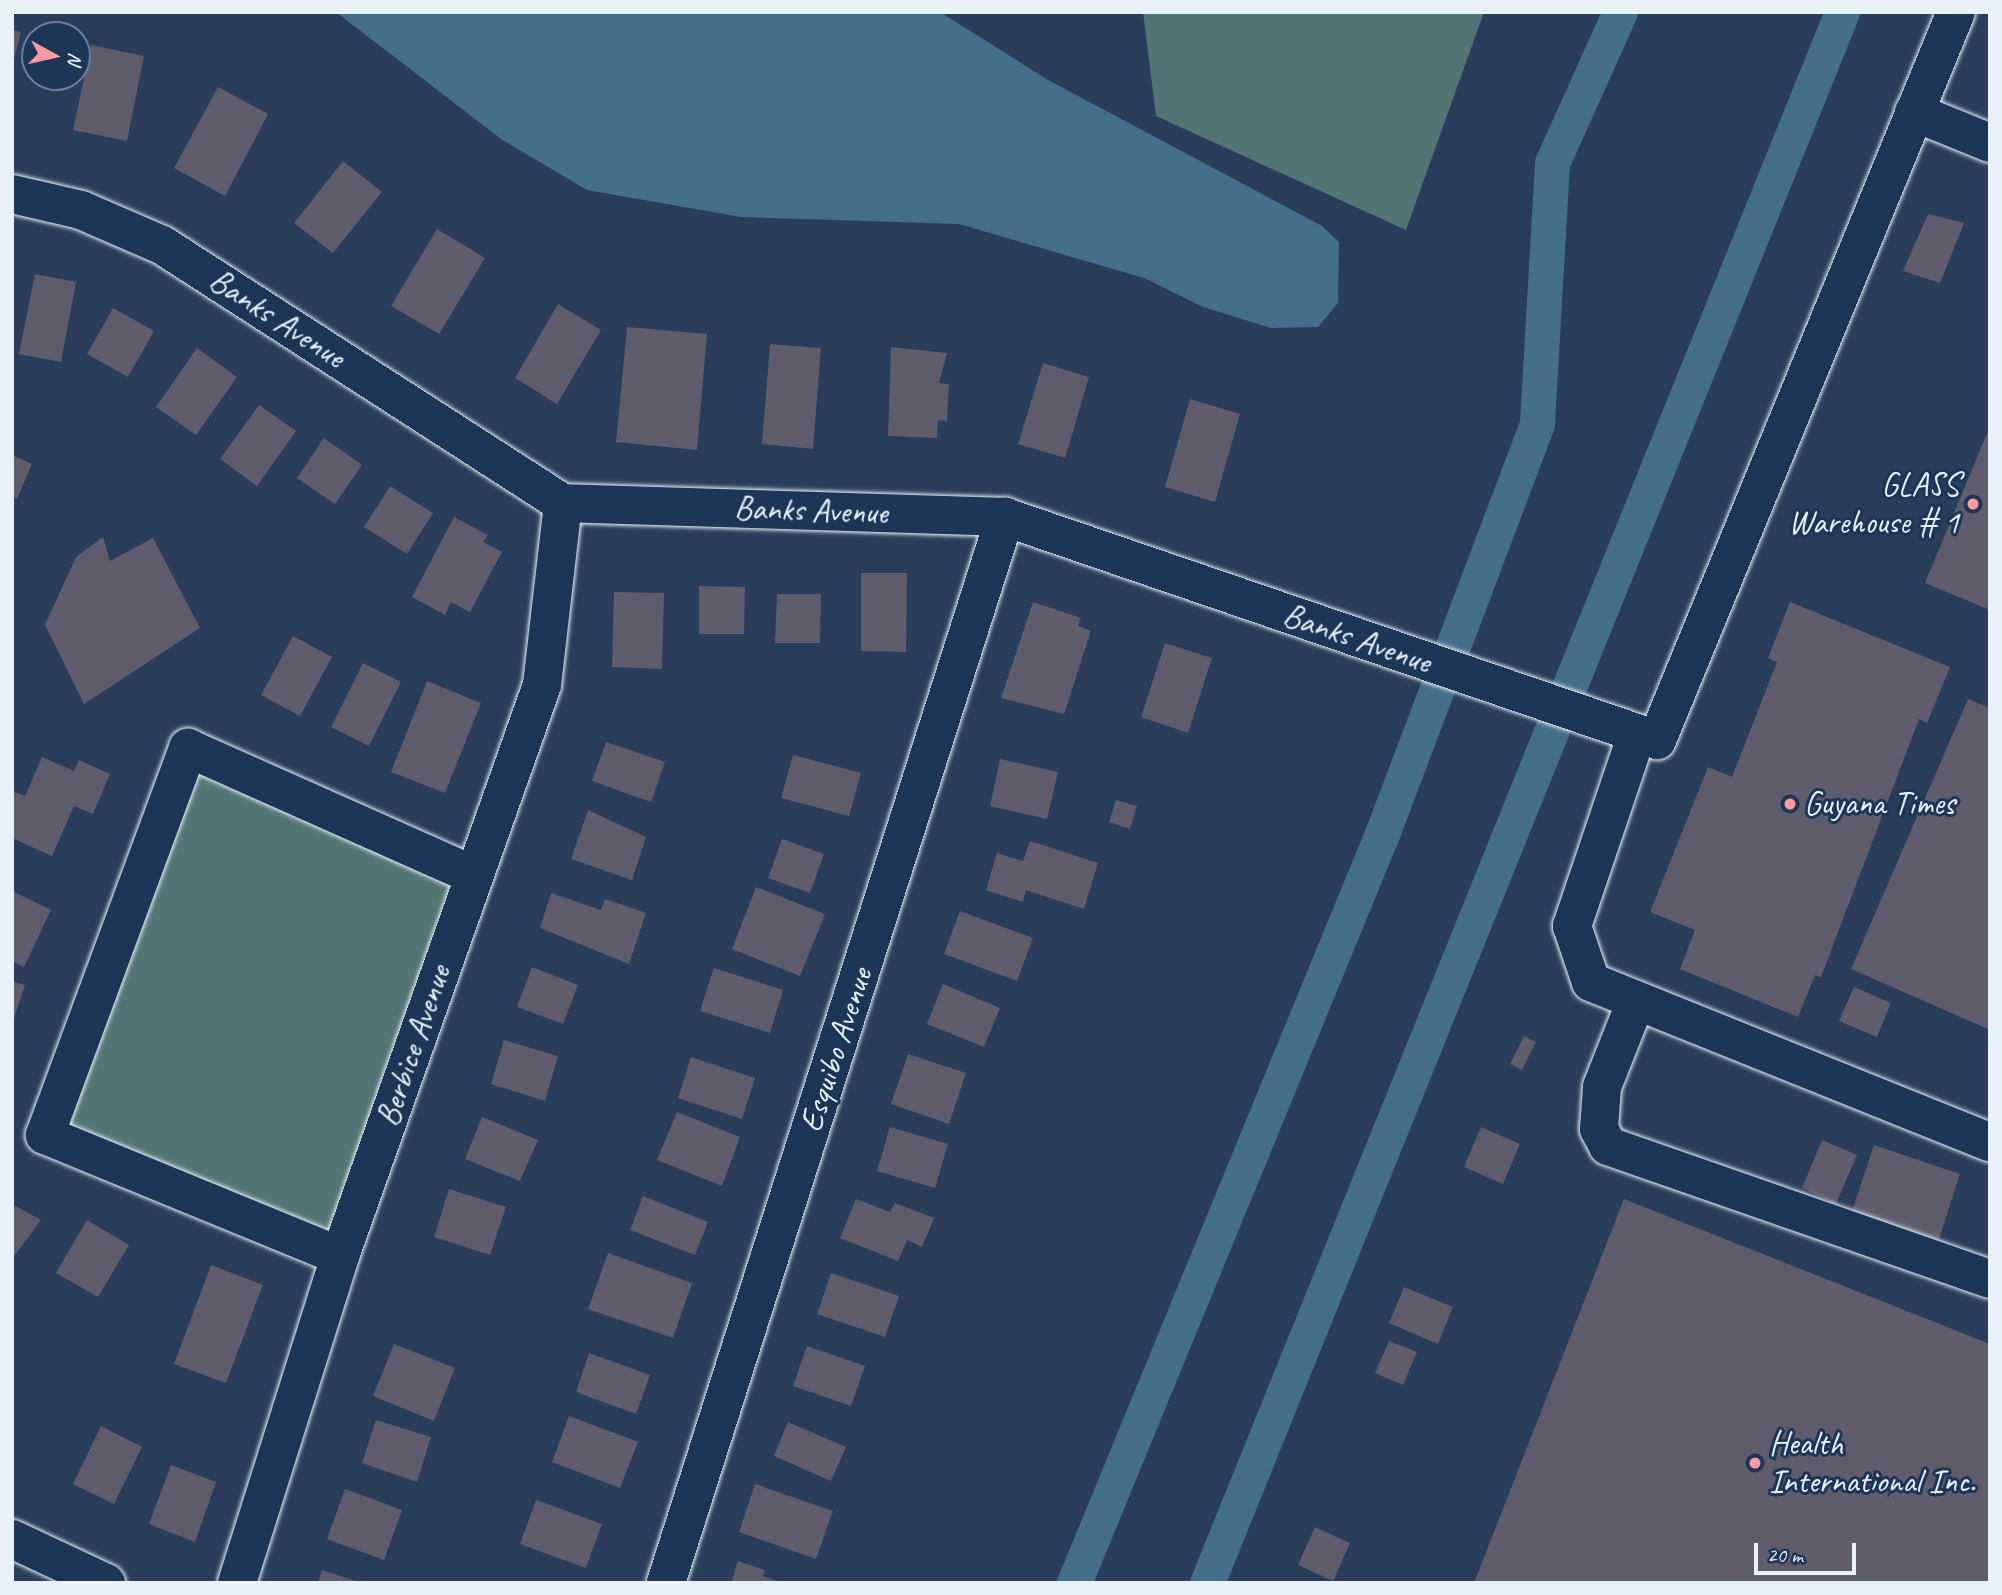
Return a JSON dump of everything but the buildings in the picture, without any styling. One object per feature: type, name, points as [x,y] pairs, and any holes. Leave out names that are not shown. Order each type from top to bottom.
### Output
[{"type":"street","points":[[1955,12],[1647,737],[1572,926],[1591,982],[1990,1142]]},
{"type":"street","points":[[1914,112],[1990,143]]},
{"type":"street","name":"Banks Avenue","points":[[12,194],[81,209],[162,245],[563,503],[1006,517],[1647,737]]},
{"type":"street","name":"Berbice Avenue","points":[[237,1583],[340,1256],[542,685],[563,503]]},
{"type":"street","name":"Esquibo Avenue","points":[[666,1583],[1006,517]]},
{"type":"street","points":[[340,1256],[45,1135],[188,748],[473,876]]},
{"type":"street","points":[[1636,1000],[1602,1087],[1599,1129],[1608,1146],[1990,1279]]},
{"type":"street","points":[[12,1539],[106,1583]]},
{"type":"green space","points":[[1143,12],[1484,12],[1406,230],[1156,116]]},
{"type":"green space","points":[[188,748],[473,875],[340,1256],[45,1135]]},
{"type":"water","points":[[336,12],[940,12],[1048,80],[1322,226],[1339,242],[1338,303],[1318,327],[1271,328],[1203,307],[1144,278],[959,224],[741,217],[587,190],[501,139]]},
{"type":"waterway","points":[[1074,1583],[1382,834],[1537,423],[1552,163],[1620,12]]},
{"type":"waterway","points":[[1207,1583],[1842,12]]},
{"type":"place","name":"GLASS Warehouse # 1","points":[[1973,504]]},
{"type":"place","name":"Guyana Times","points":[[1790,804]]},
{"type":"place","name":"Health International Inc.","points":[[1755,1463]]}]
